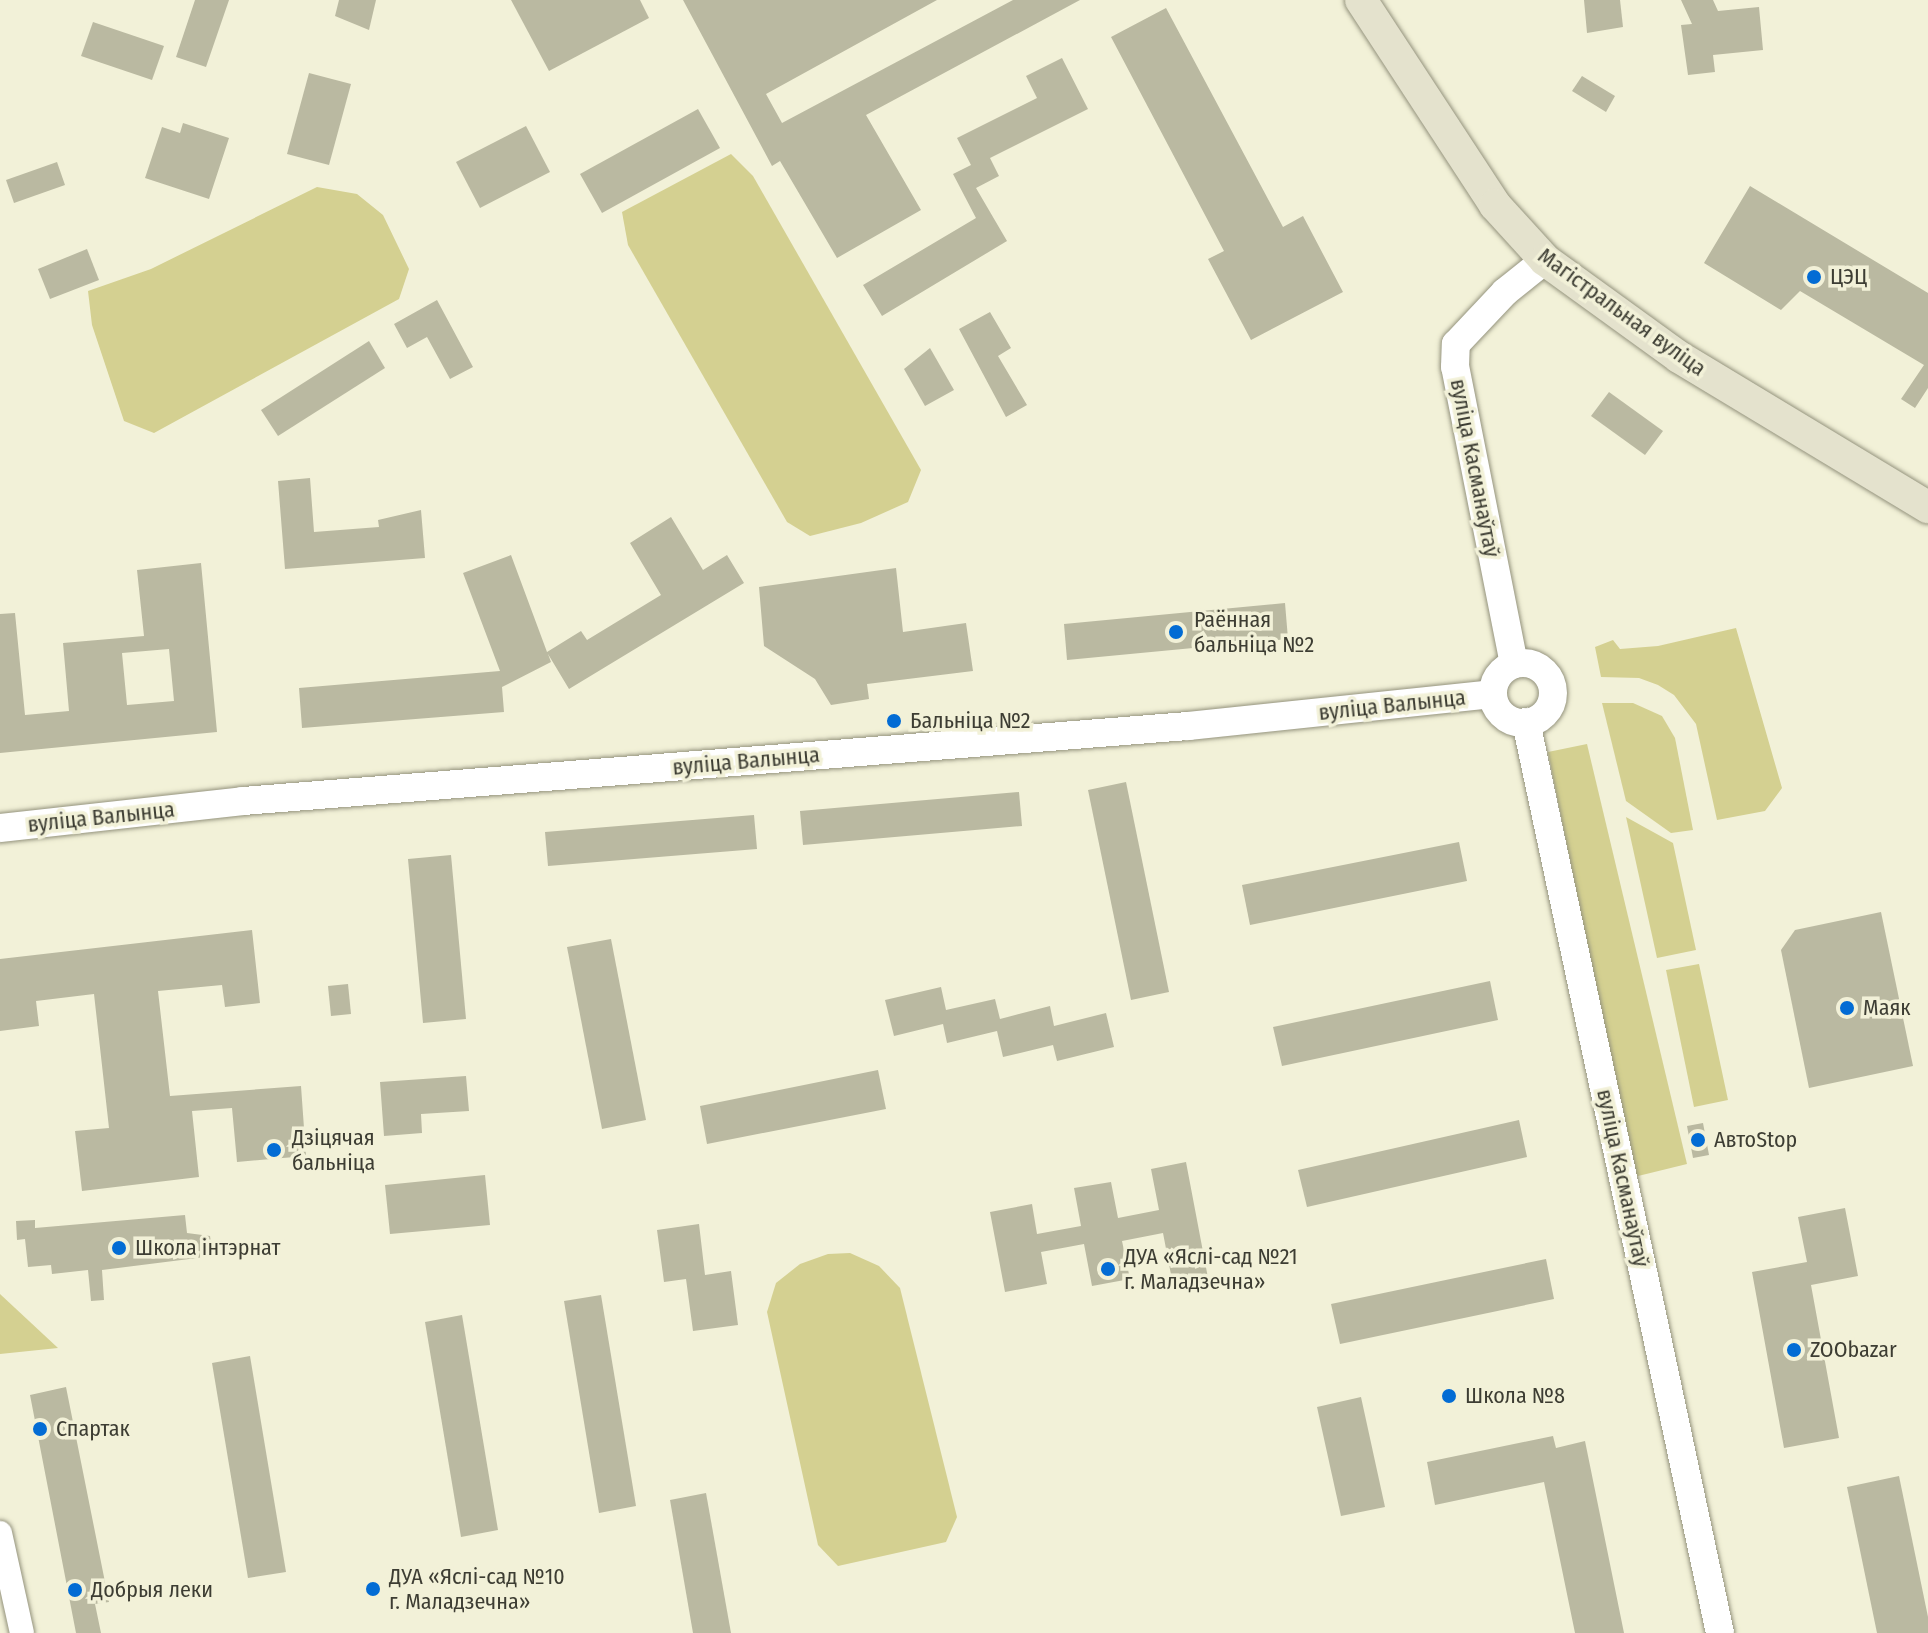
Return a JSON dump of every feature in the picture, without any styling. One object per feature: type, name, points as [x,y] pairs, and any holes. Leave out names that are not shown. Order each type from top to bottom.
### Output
[{"type":"main road","name":"Магістральная вуліца","points":[[1361,0],[1495,205],[1545,260],[1679,357],[1928,507]]},
{"type":"street","name":"вуліца Касманаўтаў","points":[[1514,664],[1455,367],[1456,344],[1505,292],[1545,260]]},
{"type":"street","points":[[1514,664],[1538,666],[1553,689],[1549,709],[1526,722],[1504,716],[1492,694],[1496,679],[1514,664]]},
{"type":"street","name":"вуліца Валынца","points":[[0,828],[243,801],[1188,726],[1492,694]]},
{"type":"street","name":"вуліца Касманаўтаў","points":[[1526,722],[1720,1633]]},
{"type":"street","points":[[0,1533],[22,1633]]},
{"type":"shaded area","points":[[731,154],[753,176],[921,470],[908,502],[861,523],[810,536],[787,522],[628,245],[622,212]]},
{"type":"shaded area","points":[[317,187],[357,194],[383,215],[409,269],[399,299],[154,433],[124,421],[92,325],[88,291],[151,269]]},
{"type":"shaded area","points":[[1736,628],[1782,788],[1765,811],[1717,820],[1696,724],[1674,695],[1658,685],[1639,678],[1601,677],[1595,647],[1613,640],[1620,649],[1658,646]]},
{"type":"shaded area","points":[[1602,703],[1633,703],[1662,716],[1675,738],[1693,830],[1671,833],[1626,801]]},
{"type":"shaded area","points":[[1587,744],[1687,1164],[1634,1177],[1548,752]]},
{"type":"shaded area","points":[[1626,817],[1673,843],[1696,950],[1657,958]]},
{"type":"shaded area","points":[[1699,964],[1728,1100],[1694,1107],[1666,970]]},
{"type":"shaded area","points":[[850,1253],[879,1266],[900,1288],[957,1517],[946,1542],[838,1566],[818,1545],[767,1312],[776,1283],[800,1264],[828,1254]]},
{"type":"shaded area","points":[[0,1294],[58,1348],[0,1354]]},
{"type":"building","points":[[195,0],[229,0],[206,67],[176,57]]},
{"type":"building","points":[[339,0],[376,0],[369,30],[335,16]]},
{"type":"building","points":[[511,0],[640,0],[649,18],[549,71]]},
{"type":"building","points":[[683,0],[937,0],[766,94],[782,123],[1013,0],[1080,0],[866,115],[921,210],[837,258],[780,161],[772,166]]},
{"type":"building","points":[[1584,0],[1620,0],[1623,27],[1587,33]]},
{"type":"building","points":[[1681,0],[1713,0],[1718,11],[1759,7],[1763,50],[1713,55],[1715,72],[1688,75],[1681,25],[1692,24]]},
{"type":"building","points":[[1166,8],[1283,227],[1303,216],[1343,292],[1251,340],[1208,259],[1224,251],[1111,37]]},
{"type":"building","points":[[93,22],[164,46],[152,80],[81,56]]},
{"type":"building","points":[[1062,58],[1088,109],[990,158],[999,176],[976,188],[1007,241],[882,316],[863,285],[976,218],[953,174],[971,165],[957,138],[1037,98],[1026,76]]},
{"type":"building","points":[[309,73],[351,84],[329,165],[287,154]]},
{"type":"building","points":[[1582,76],[1615,96],[1606,112],[1572,91]]},
{"type":"building","points":[[698,109],[720,148],[602,213],[580,174]]},
{"type":"building","points":[[183,123],[229,138],[209,199],[145,178],[162,127],[180,133]]},
{"type":"building","points":[[526,126],[550,172],[480,208],[456,162]]},
{"type":"building","points":[[57,162],[65,185],[14,203],[6,180]]},
{"type":"building","name":"ЦЭЦ","points":[[1750,186],[1928,293],[1928,388],[1915,408],[1901,399],[1924,365],[1800,291],[1781,310],[1704,263]]},
{"type":"building","points":[[87,249],[99,280],[50,299],[38,269]]},
{"type":"building","points":[[437,300],[473,367],[450,379],[427,337],[407,348],[394,324]]},
{"type":"building","points":[[990,312],[1011,348],[998,356],[1027,405],[1006,417],[959,329]]},
{"type":"building","points":[[369,341],[385,368],[278,436],[261,410]]},
{"type":"building","points":[[930,348],[954,390],[925,406],[904,369]]},
{"type":"building","points":[[1609,392],[1663,431],[1645,455],[1591,416]]},
{"type":"building","points":[[310,478],[314,532],[379,527],[378,520],[421,510],[425,558],[285,569],[278,481]]},
{"type":"building","points":[[671,517],[703,570],[727,555],[744,583],[569,689],[548,654],[551,662],[502,687],[504,712],[302,728],[299,688],[500,671],[463,573],[511,555],[547,652],[581,631],[587,640],[661,595],[630,543]]},
{"type":"building","points":[[201,563],[217,732],[0,753],[0,614],[15,613],[25,715],[69,711],[63,643],[144,636],[137,570]],"holes":[[[169,649],[174,701],[127,705],[122,653]]]},
{"type":"building","points":[[896,568],[903,632],[966,623],[973,671],[867,684],[869,699],[831,705],[815,679],[764,646],[759,587]]},
{"type":"building","name":"Раённая бальніца №2","points":[[1285,603],[1288,639],[1067,660],[1064,624]]},
{"type":"building","points":[[1126,782],[1169,992],[1131,1000],[1088,790]]},
{"type":"building","points":[[1019,792],[1022,826],[803,845],[800,811]]},
{"type":"building","points":[[754,815],[757,849],[548,866],[545,832]]},
{"type":"building","points":[[1459,842],[1467,881],[1250,925],[1242,885]]},
{"type":"building","points":[[451,855],[466,1019],[423,1023],[408,859]]},
{"type":"building","name":"Маяк","points":[[1881,912],[1913,1066],[1809,1088],[1781,950],[1795,930]]},
{"type":"building","points":[[252,930],[260,1003],[225,1007],[222,985],[158,991],[170,1096],[301,1086],[306,1156],[237,1162],[232,1108],[192,1111],[199,1177],[82,1191],[75,1131],[109,1128],[94,994],[36,1001],[39,1026],[0,1031],[0,959]]},
{"type":"building","points":[[611,939],[646,1120],[602,1129],[567,947]]},
{"type":"building","points":[[1490,981],[1498,1020],[1282,1066],[1273,1027]]},
{"type":"building","points":[[348,984],[351,1014],[331,1016],[328,986]]},
{"type":"building","points":[[941,987],[946,1010],[995,999],[1000,1019],[1050,1006],[1054,1026],[1106,1013],[1114,1047],[1057,1061],[1053,1045],[1003,1057],[997,1031],[947,1043],[943,1024],[894,1036],[885,1000]]},
{"type":"building","points":[[878,1070],[886,1109],[707,1144],[700,1106]]},
{"type":"building","points":[[466,1076],[469,1111],[421,1114],[422,1133],[384,1136],[380,1082]]},
{"type":"building","points":[[1519,1120],[1527,1157],[1307,1207],[1298,1170]]},
{"type":"building","name":"АвтоStop","points":[[1703,1123],[1709,1155],[1693,1158],[1687,1126]]},
{"type":"building","points":[[1186,1162],[1208,1278],[1173,1285],[1163,1233],[1122,1241],[1130,1279],[1092,1286],[1084,1244],[1041,1252],[1047,1284],[1005,1292],[990,1212],[1032,1204],[1037,1234],[1081,1226],[1074,1188],[1111,1182],[1118,1218],[1159,1210],[1151,1169]]},
{"type":"building","points":[[485,1175],[490,1225],[390,1234],[385,1185]]},
{"type":"building","points":[[1845,1208],[1858,1276],[1811,1285],[1839,1438],[1784,1448],[1752,1272],[1807,1262],[1798,1217]]},
{"type":"building","name":"Школа інтэрнат","points":[[185,1215],[187,1233],[210,1236],[213,1256],[102,1270],[104,1300],[91,1301],[88,1270],[52,1274],[51,1265],[28,1267],[25,1239],[17,1240],[16,1221],[35,1220],[35,1228]]},
{"type":"building","points":[[699,1224],[705,1275],[731,1271],[738,1325],[693,1331],[686,1279],[664,1282],[657,1230]]},
{"type":"building","points":[[1546,1259],[1554,1299],[1340,1344],[1331,1304]]},
{"type":"building","points":[[601,1295],[636,1506],[599,1513],[564,1301]]},
{"type":"building","points":[[462,1315],[498,1530],[461,1537],[425,1322]]},
{"type":"building","points":[[250,1356],[286,1572],[248,1578],[212,1363]]},
{"type":"building","points":[[66,1387],[109,1602],[95,1604],[101,1633],[76,1633],[30,1395]]},
{"type":"building","points":[[1361,1397],[1385,1507],[1341,1516],[1317,1407]]},
{"type":"building","points":[[1553,1436],[1556,1448],[1585,1441],[1624,1633],[1575,1633],[1544,1482],[1435,1505],[1427,1462]]},
{"type":"building","points":[[1899,1476],[1928,1617],[1928,1633],[1877,1633],[1847,1487]]},
{"type":"building","points":[[706,1493],[731,1633],[693,1633],[670,1500]]},
{"type":"place","name":"ЦЭЦ","points":[[1814,277]]},
{"type":"place","name":"Раённая бальніца №2","points":[[1176,632]]},
{"type":"place","name":"Бальніца №2","points":[[894,721]]},
{"type":"place","name":"Маяк","points":[[1847,1008]]},
{"type":"place","name":"АвтоStop","points":[[1698,1140]]},
{"type":"place","name":"Дзіцячая бальніца","points":[[274,1150]]},
{"type":"place","name":"Школа інтэрнат","points":[[119,1248]]},
{"type":"place","name":"ДУА «Яслі-сад №21 г. Маладзечна»","points":[[1108,1269]]},
{"type":"place","name":"ZOObazar","points":[[1794,1350]]},
{"type":"place","name":"Школа №8","points":[[1449,1396]]},
{"type":"place","name":"Спартак","points":[[40,1429]]},
{"type":"place","name":"ДУА «Яслі-сад №10 г. Маладзечна»","points":[[373,1589]]},
{"type":"place","name":"Добрыя леки","points":[[75,1590]]}]
